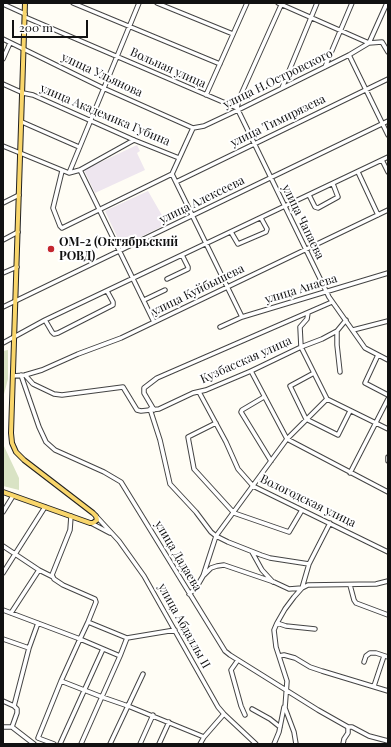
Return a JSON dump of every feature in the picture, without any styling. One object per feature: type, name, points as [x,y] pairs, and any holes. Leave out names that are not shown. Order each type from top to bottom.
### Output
[{"type":"main road","points":[[3,492],[90,523],[97,520],[96,516],[34,469],[16,452],[12,443],[11,433],[25,3]]},
{"type":"street","points":[[73,3],[220,64]]},
{"type":"street","points":[[68,173],[138,3]]},
{"type":"street","points":[[157,3],[233,34]]},
{"type":"street","points":[[206,96],[246,3]]},
{"type":"street","points":[[238,109],[239,99],[280,3],[339,31],[369,43],[382,42],[388,52]]},
{"type":"street","points":[[282,88],[317,3]]},
{"type":"street","points":[[325,67],[352,3]]},
{"type":"street","points":[[369,43],[387,3]]},
{"type":"street","name":"Вольная улица","points":[[3,4],[116,56],[238,109]]},
{"type":"street","name":"улица Ульянова","points":[[3,39],[102,88],[193,128]]},
{"type":"street","points":[[3,59],[10,43]]},
{"type":"street","name":"улица Н.Островского","points":[[193,128],[204,126],[349,55],[369,43]]},
{"type":"street","points":[[349,55],[388,135]]},
{"type":"street","name":"улица Тимирязева","points":[[176,182],[388,79]]},
{"type":"street","name":"улица Академика Губина","points":[[3,84],[23,93],[33,95],[89,121],[179,158]]},
{"type":"street","name":"улица Чапаева","points":[[238,109],[326,292],[365,348],[388,360]]},
{"type":"street","name":"улица Алексеева","points":[[3,307],[388,121]]},
{"type":"street","points":[[22,122],[78,147]]},
{"type":"street","points":[[62,171],[53,208],[62,228],[172,174],[193,128]]},
{"type":"street","points":[[3,146],[68,173],[80,170],[134,140]]},
{"type":"street","points":[[3,343],[46,320],[388,157]]},
{"type":"street","points":[[382,160],[388,172]]},
{"type":"street","points":[[80,170],[134,278],[154,322]]},
{"type":"street","points":[[358,172],[378,215]]},
{"type":"street","points":[[172,174],[242,317]]},
{"type":"street","points":[[309,195],[315,207],[318,208],[338,197],[333,184]]},
{"type":"street","points":[[3,203],[19,195]]},
{"type":"street","name":"улица Куйбышева","points":[[13,376],[42,370],[78,354],[112,342],[388,210]]},
{"type":"street","points":[[231,232],[238,244],[266,232],[267,229],[261,218]]},
{"type":"street","points":[[3,240],[18,232]]},
{"type":"street","points":[[167,279],[188,269],[182,255]]},
{"type":"street","points":[[3,273],[17,267]]},
{"type":"street","name":"улица Анаева","points":[[220,327],[242,317],[388,273]]},
{"type":"street","points":[[144,300],[165,290]]},
{"type":"street","points":[[46,320],[52,332],[54,334],[58,333],[113,305],[107,291]]},
{"type":"street","points":[[309,564],[270,558],[252,552],[216,536],[207,528],[196,512],[170,484],[152,409],[144,393],[144,388],[157,378],[332,302]]},
{"type":"street","points":[[308,313],[307,319],[300,327],[301,347],[327,399],[388,429]]},
{"type":"street","name":"Кузбасская улица","points":[[152,409],[159,409],[188,395],[251,371],[301,347],[322,339],[337,331],[346,320]]},
{"type":"street","points":[[353,330],[388,321]]},
{"type":"street","points":[[337,331],[340,372]]},
{"type":"street","points":[[378,355],[365,383],[388,395]]},
{"type":"street","points":[[251,371],[286,439],[388,492]]},
{"type":"street","points":[[314,373],[290,386],[306,419],[338,435],[350,411]]},
{"type":"street","points":[[23,375],[33,384],[54,394],[62,395],[123,387],[137,410],[152,409]]},
{"type":"street","name":"улица Дадаева","points":[[23,375],[39,427],[46,442],[55,450],[104,472],[120,482],[225,651],[348,727],[352,727],[369,736],[388,741]]},
{"type":"street","name":"Вологодская улица","points":[[199,392],[238,469],[253,486],[388,552]]},
{"type":"street","points":[[264,397],[241,412],[271,461]]},
{"type":"street","points":[[190,594],[196,588],[203,576],[216,536],[286,439],[327,399]]},
{"type":"street","points":[[350,472],[388,399]]},
{"type":"street","points":[[216,423],[188,437],[192,462],[194,470],[234,513],[289,532],[302,510]]},
{"type":"street","points":[[3,512],[13,496]]},
{"type":"street","points":[[3,573],[45,507]]},
{"type":"street","points":[[53,576],[54,568],[70,530],[71,516]]},
{"type":"street","name":"улица Абдаллы II","points":[[96,516],[139,568],[214,700],[224,714],[256,744]]},
{"type":"street","points":[[90,523],[108,531],[114,536]]},
{"type":"street","points":[[296,744],[294,732],[285,710],[286,676],[274,635],[276,623],[289,602],[302,588],[309,564],[330,523]]},
{"type":"street","points":[[3,546],[39,570],[53,576],[63,585],[93,598],[96,602],[61,681],[36,744],[12,727],[3,727]]},
{"type":"street","points":[[252,552],[262,570],[274,582]]},
{"type":"street","points":[[203,576],[211,568],[224,565],[274,582],[288,589],[302,588],[311,585],[350,585],[381,583],[388,581]]},
{"type":"street","points":[[11,613],[39,570]]},
{"type":"street","points":[[350,585],[356,603],[388,615]]},
{"type":"street","points":[[3,610],[120,656]]},
{"type":"street","points":[[88,622],[127,638],[175,630]]},
{"type":"street","points":[[14,706],[29,648],[38,623]]},
{"type":"street","points":[[276,623],[286,626],[315,629]]},
{"type":"street","points":[[81,744],[127,638]]},
{"type":"street","points":[[3,639],[29,648]]},
{"type":"street","points":[[60,744],[103,649]]},
{"type":"street","points":[[364,662],[366,656],[370,654],[376,653],[386,656],[374,686]]},
{"type":"street","points":[[279,656],[295,658],[310,667],[388,691]]},
{"type":"street","points":[[238,660],[231,670],[245,715]]},
{"type":"street","points":[[110,744],[143,674]]},
{"type":"street","points":[[61,681],[153,715],[204,737]]},
{"type":"street","points":[[274,744],[280,727],[286,698]]},
{"type":"street","points":[[3,701],[17,709],[12,727]]},
{"type":"street","points":[[252,709],[270,719],[280,727]]},
{"type":"street","points":[[200,744],[204,737],[224,714]]},
{"type":"street","points":[[140,744],[153,715]]},
{"type":"street","points":[[159,744],[169,722]]},
{"type":"street","points":[[343,744],[344,739],[348,734],[348,727]]},
{"type":"street","points":[[38,738],[54,744]]},
{"type":"shaded area","points":[[137,145],[140,151],[137,153],[145,170],[95,193],[84,170]]},
{"type":"shaded area","points":[[148,191],[167,224],[122,246],[105,211]]},
{"type":"green space","points":[[8,350],[8,379],[3,398],[3,351]]},
{"type":"green space","points":[[3,444],[19,478],[19,490],[3,486]]},
{"type":"place","name":"ОМ-2 (Октябрьский РОВД)","points":[[51,249]]}]
